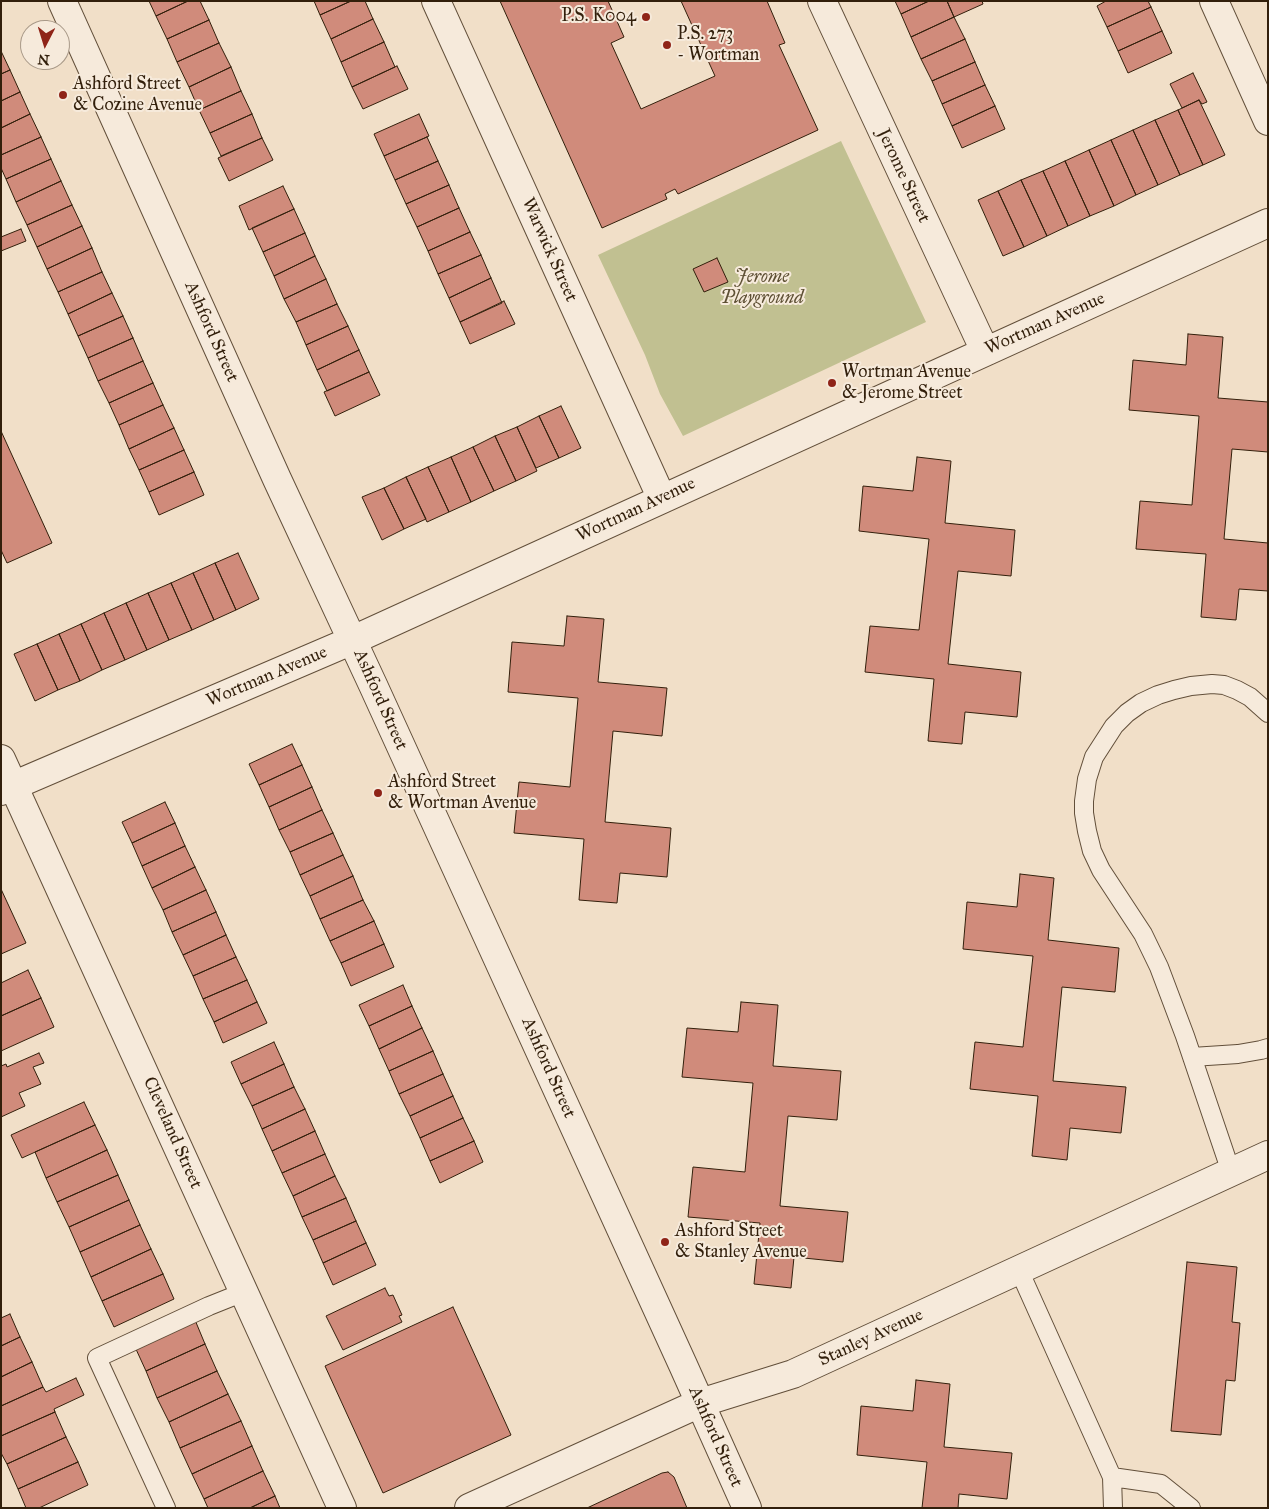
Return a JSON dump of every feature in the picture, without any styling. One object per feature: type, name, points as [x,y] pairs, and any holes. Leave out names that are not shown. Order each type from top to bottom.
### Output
[{"type":"street","name":"Ashford Street","points":[[62,1],[277,479],[353,640],[747,1508]]},
{"type":"street","name":"Warwick Street","points":[[436,1],[662,499]]},
{"type":"street","name":"Jerome Street","points":[[822,1],[985,351]]},
{"type":"street","points":[[1214,1],[1268,121]]},
{"type":"street","name":"Wortman Avenue","points":[[7,788],[353,640],[1268,223]]},
{"type":"street","name":"Cleveland Street","points":[[1,759],[7,788],[244,1292],[342,1508]]},
{"type":"street","name":"Stanley Avenue","points":[[469,1508],[700,1403],[793,1374],[1268,1155]]},
{"type":"lane","points":[[1231,1172],[1159,967],[1143,934],[1101,870],[1092,851],[1084,813],[1087,779],[1094,757],[1114,726],[1141,703],[1158,695],[1191,686],[1224,685],[1250,697],[1268,714]]},
{"type":"lane","points":[[1192,1057],[1238,1054],[1268,1048]]},
{"type":"lane","points":[[1019,1270],[1112,1477],[1113,1508]]},
{"type":"lane","points":[[166,1508],[97,1358],[209,1306],[244,1292]]},
{"type":"lane","points":[[1112,1477],[1162,1484],[1191,1508]]},
{"type":"green space","name":"Jerome Playground","points":[[841,141],[926,322],[683,436],[660,394],[645,355],[598,255]]},
{"type":"building","points":[[149,1],[188,1],[156,16]]},
{"type":"building","points":[[188,1],[200,1],[209,20],[167,39],[156,16]]},
{"type":"building","points":[[314,1],[351,1],[320,15]]},
{"type":"building","points":[[351,1],[365,1],[373,19],[331,39],[320,15]]},
{"type":"building","points":[[500,1],[608,1],[624,37],[611,43],[641,109],[715,76],[681,1],[767,1],[785,43],[779,45],[818,130],[678,194],[675,189],[665,194],[667,199],[602,228]]},
{"type":"building","points":[[895,1],[929,1],[901,14]]},
{"type":"building","points":[[929,1],[947,1],[954,17],[911,37],[901,14]]},
{"type":"building","points":[[947,1],[982,1],[983,4],[954,17]]},
{"type":"building","points":[[1106,1],[1148,1],[1151,7],[1107,27],[1097,6]]},
{"type":"building","points":[[1151,7],[1162,31],[1118,51],[1107,27]]},
{"type":"building","points":[[954,17],[965,39],[921,59],[911,37]]},
{"type":"building","points":[[373,19],[384,42],[341,62],[331,39]]},
{"type":"building","points":[[209,20],[219,43],[177,62],[167,39]]},
{"type":"building","points":[[1162,31],[1172,53],[1128,73],[1118,51]]},
{"type":"building","points":[[965,39],[975,62],[932,81],[921,59]]},
{"type":"building","points":[[384,42],[395,67],[352,87],[341,62]]},
{"type":"building","points":[[219,43],[231,67],[189,87],[177,62]]},
{"type":"building","points":[[1,51],[10,70],[1,74]]},
{"type":"building","points":[[975,62],[985,85],[942,104],[932,81]]},
{"type":"building","points":[[397,66],[408,89],[363,109],[352,87]]},
{"type":"building","points":[[231,67],[241,91],[199,110],[189,87]]},
{"type":"building","points":[[10,70],[20,92],[1,101],[1,74]]},
{"type":"building","points":[[1193,73],[1207,102],[1202,104],[1199,100],[1182,108],[1170,84]]},
{"type":"building","points":[[985,85],[995,106],[952,126],[942,104]]},
{"type":"building","points":[[241,91],[252,114],[210,133],[199,110]]},
{"type":"building","points":[[20,92],[30,114],[1,128],[1,101]]},
{"type":"building","points":[[1199,100],[1225,155],[1203,165],[1178,110]]},
{"type":"building","points":[[995,106],[1005,129],[962,148],[952,126]]},
{"type":"building","points":[[1178,110],[1203,165],[1180,175],[1155,120]]},
{"type":"building","points":[[30,114],[41,137],[1,155],[1,128]]},
{"type":"building","points":[[252,114],[262,138],[221,156],[210,133]]},
{"type":"building","points":[[419,114],[429,136],[384,156],[374,134]]},
{"type":"building","points":[[1155,120],[1180,175],[1158,185],[1133,130]]},
{"type":"building","points":[[1133,130],[1158,185],[1136,195],[1111,140]]},
{"type":"building","points":[[41,137],[51,159],[6,179],[1,168],[1,155]]},
{"type":"building","points":[[427,137],[438,161],[395,180],[384,156]]},
{"type":"building","points":[[262,138],[273,160],[229,181],[218,158]]},
{"type":"building","points":[[1111,140],[1136,195],[1114,206],[1089,150]]},
{"type":"building","points":[[1089,150],[1114,206],[1090,216],[1065,161]]},
{"type":"building","points":[[51,159],[61,181],[16,202],[6,179]]},
{"type":"building","points":[[438,161],[449,185],[406,204],[395,180]]},
{"type":"building","points":[[1065,161],[1090,216],[1068,226],[1043,171]]},
{"type":"building","points":[[1043,171],[1068,226],[1047,236],[1021,180]]},
{"type":"building","points":[[1021,180],[1047,236],[1024,247],[998,191]]},
{"type":"building","points":[[61,181],[72,205],[27,225],[16,202]]},
{"type":"building","points":[[449,185],[459,208],[417,227],[406,204]]},
{"type":"building","points":[[283,186],[294,209],[249,230],[239,206]]},
{"type":"building","points":[[998,191],[1024,247],[1003,256],[978,200]]},
{"type":"building","points":[[72,205],[82,226],[37,247],[27,225]]},
{"type":"building","points":[[459,208],[470,232],[428,251],[417,227]]},
{"type":"building","points":[[294,209],[305,233],[263,252],[252,228]]},
{"type":"building","points":[[82,226],[92,248],[47,269],[37,247]]},
{"type":"building","points":[[21,229],[26,241],[1,251],[1,237]]},
{"type":"building","points":[[470,232],[481,255],[438,274],[428,251]]},
{"type":"building","points":[[305,233],[315,256],[274,276],[263,252]]},
{"type":"building","points":[[92,248],[102,272],[58,292],[47,269]]},
{"type":"building","points":[[481,255],[491,278],[449,298],[438,274]]},
{"type":"building","points":[[315,256],[326,279],[284,299],[274,276]]},
{"type":"building","points":[[717,258],[728,282],[704,292],[693,269]]},
{"type":"building","points":[[102,272],[112,293],[68,314],[58,292]]},
{"type":"building","points":[[491,278],[502,303],[460,322],[449,298]]},
{"type":"building","points":[[326,279],[337,304],[296,322],[284,299]]},
{"type":"building","points":[[112,293],[123,316],[78,336],[68,314]]},
{"type":"building","points":[[504,301],[515,324],[470,344],[460,322]]},
{"type":"building","points":[[337,304],[348,326],[306,345],[296,322]]},
{"type":"building","points":[[123,316],[133,338],[88,358],[78,336]]},
{"type":"building","points":[[348,326],[359,350],[317,370],[306,345]]},
{"type":"building","points":[[1188,334],[1223,337],[1218,398],[1268,402],[1268,452],[1232,449],[1224,539],[1268,543],[1268,591],[1239,589],[1236,620],[1201,617],[1206,554],[1136,549],[1140,501],[1192,505],[1199,416],[1129,410],[1133,360],[1186,365]]},
{"type":"building","points":[[133,338],[143,361],[98,381],[88,358]]},
{"type":"building","points":[[359,350],[369,372],[327,391],[317,370]]},
{"type":"building","points":[[143,361],[153,383],[109,403],[98,381]]},
{"type":"building","points":[[369,372],[380,395],[335,416],[324,392]]},
{"type":"building","points":[[153,383],[163,405],[119,425],[109,403]]},
{"type":"building","points":[[163,405],[174,428],[129,449],[119,425]]},
{"type":"building","points":[[561,406],[581,448],[559,458],[539,416]]},
{"type":"building","points":[[539,416],[559,458],[536,468],[517,427]]},
{"type":"building","points":[[517,427],[537,471],[516,481],[495,436]]},
{"type":"building","points":[[174,428],[184,450],[139,470],[129,449]]},
{"type":"building","points":[[1,431],[52,543],[7,563],[1,550]]},
{"type":"building","points":[[495,436],[516,481],[494,491],[473,447]]},
{"type":"building","points":[[473,447],[494,491],[471,502],[451,457]]},
{"type":"building","points":[[184,450],[194,472],[149,492],[139,470]]},
{"type":"building","points":[[451,457],[471,502],[449,512],[428,467]]},
{"type":"building","points":[[917,457],[951,461],[945,523],[1015,530],[1011,576],[958,571],[948,664],[1021,672],[1017,717],[965,712],[962,744],[928,741],[934,679],[865,672],[870,626],[919,630],[929,539],[859,531],[863,486],[913,491]]},
{"type":"building","points":[[428,467],[449,512],[427,522],[406,477]]},
{"type":"building","points":[[194,472],[204,495],[159,515],[149,492]]},
{"type":"building","points":[[406,477],[426,519],[404,529],[384,488]]},
{"type":"building","points":[[384,488],[404,529],[382,540],[362,497]]},
{"type":"building","points":[[238,553],[259,599],[236,610],[215,563]]},
{"type":"building","points":[[215,563],[236,610],[214,620],[193,573]]},
{"type":"building","points":[[193,573],[214,620],[192,630],[171,583]]},
{"type":"building","points":[[171,583],[192,630],[169,640],[148,593]]},
{"type":"building","points":[[148,593],[169,640],[147,650],[126,603]]},
{"type":"building","points":[[126,603],[147,650],[125,660],[104,613]]},
{"type":"building","points":[[104,613],[125,660],[102,670],[81,624]]},
{"type":"building","points":[[567,616],[604,619],[598,682],[667,688],[662,736],[613,731],[605,822],[671,828],[667,877],[620,873],[617,903],[579,900],[584,839],[514,833],[519,782],[570,787],[578,698],[508,692],[512,642],[564,646]]},
{"type":"building","points":[[81,624],[102,670],[80,681],[59,634]]},
{"type":"building","points":[[59,634],[80,681],[58,690],[37,644]]},
{"type":"building","points":[[37,644],[58,690],[35,701],[14,654]]},
{"type":"building","points":[[292,744],[302,765],[259,785],[249,764]]},
{"type":"building","points":[[302,765],[312,787],[269,807],[259,785]]},
{"type":"building","points":[[312,787],[322,810],[279,830],[269,807]]},
{"type":"building","points":[[165,802],[175,823],[132,843],[122,822]]},
{"type":"building","points":[[322,810],[333,833],[290,852],[279,830]]},
{"type":"building","points":[[175,823],[185,846],[142,866],[132,843]]},
{"type":"building","points":[[333,833],[343,855],[300,875],[290,852]]},
{"type":"building","points":[[185,846],[195,867],[152,888],[142,866]]},
{"type":"building","points":[[343,855],[353,876],[310,896],[300,875]]},
{"type":"building","points":[[195,867],[206,890],[163,910],[152,888]]},
{"type":"building","points":[[1020,874],[1054,878],[1048,940],[1119,948],[1115,992],[1062,987],[1053,1081],[1126,1087],[1121,1133],[1070,1128],[1067,1160],[1032,1156],[1038,1096],[970,1089],[975,1042],[1023,1047],[1033,956],[963,949],[967,902],[1017,907]]},
{"type":"building","points":[[353,876],[363,900],[320,919],[310,896]]},
{"type":"building","points":[[1,889],[26,943],[1,954]]},
{"type":"building","points":[[206,890],[216,912],[172,932],[163,910]]},
{"type":"building","points":[[363,900],[374,921],[330,941],[320,919]]},
{"type":"building","points":[[216,912],[226,935],[183,955],[172,932]]},
{"type":"building","points":[[374,921],[384,944],[341,963],[330,941]]},
{"type":"building","points":[[226,935],[236,957],[193,976],[183,955]]},
{"type":"building","points":[[384,944],[394,967],[351,986],[341,963]]},
{"type":"building","points":[[236,957],[247,980],[203,999],[193,976]]},
{"type":"building","points":[[28,970],[41,998],[1,1016],[1,983]]},
{"type":"building","points":[[247,980],[257,1002],[214,1022],[203,999]]},
{"type":"building","points":[[403,985],[412,1006],[369,1026],[359,1005]]},
{"type":"building","points":[[41,998],[54,1027],[1,1051],[1,1016]]},
{"type":"building","points":[[257,1002],[267,1023],[223,1043],[214,1022]]},
{"type":"building","points":[[741,1002],[778,1005],[773,1066],[841,1071],[837,1120],[788,1116],[780,1206],[848,1212],[843,1262],[794,1257],[791,1288],[754,1284],[760,1223],[688,1217],[693,1167],[745,1172],[753,1083],[682,1077],[687,1028],[738,1032]]},
{"type":"building","points":[[412,1006],[422,1028],[379,1049],[369,1026]]},
{"type":"building","points":[[422,1028],[433,1051],[389,1071],[379,1049]]},
{"type":"building","points":[[274,1042],[284,1064],[241,1084],[231,1062]]},
{"type":"building","points":[[433,1051],[443,1074],[399,1094],[389,1071]]},
{"type":"building","points":[[39,1053],[44,1063],[33,1067],[41,1084],[19,1093],[25,1106],[1,1117],[1,1066],[6,1064],[7,1067]]},
{"type":"building","points":[[284,1064],[294,1087],[252,1106],[241,1084]]},
{"type":"building","points":[[443,1074],[453,1096],[410,1116],[399,1094]]},
{"type":"building","points":[[294,1087],[305,1109],[262,1129],[252,1106]]},
{"type":"building","points":[[453,1096],[463,1118],[420,1138],[410,1116]]},
{"type":"building","points":[[84,1102],[95,1125],[22,1158],[11,1135]]},
{"type":"building","points":[[305,1109],[315,1131],[272,1151],[262,1129]]},
{"type":"building","points":[[463,1118],[474,1141],[430,1161],[420,1138]]},
{"type":"building","points":[[95,1125],[107,1150],[46,1178],[35,1152]]},
{"type":"building","points":[[315,1131],[325,1154],[282,1173],[272,1151]]},
{"type":"building","points":[[474,1141],[483,1162],[440,1183],[430,1161]]},
{"type":"building","points":[[107,1150],[118,1175],[57,1202],[46,1178]]},
{"type":"building","points":[[325,1154],[335,1176],[293,1196],[282,1173]]},
{"type":"building","points":[[118,1175],[129,1200],[69,1227],[57,1202]]},
{"type":"building","points":[[335,1176],[346,1198],[302,1217],[293,1196]]},
{"type":"building","points":[[346,1198],[356,1221],[313,1240],[302,1217]]},
{"type":"building","points":[[129,1200],[140,1225],[80,1252],[69,1227]]},
{"type":"building","points":[[356,1221],[366,1243],[323,1263],[313,1240]]},
{"type":"building","points":[[140,1225],[151,1249],[91,1277],[80,1252]]},
{"type":"building","points":[[366,1243],[376,1265],[333,1285],[323,1263]]},
{"type":"building","points":[[151,1249],[163,1274],[102,1301],[91,1277]]},
{"type":"building","points":[[1187,1262],[1237,1267],[1232,1322],[1240,1323],[1235,1381],[1226,1380],[1221,1435],[1171,1431]]},
{"type":"building","points":[[163,1274],[174,1299],[114,1327],[102,1301]]},
{"type":"building","points":[[385,1288],[389,1296],[393,1295],[402,1315],[399,1316],[402,1322],[343,1350],[326,1316]]},
{"type":"building","points":[[453,1307],[511,1435],[383,1493],[325,1366]]},
{"type":"building","points":[[10,1314],[20,1337],[1,1346],[1,1318]]},
{"type":"building","points":[[195,1320],[205,1344],[146,1371],[135,1347]]},
{"type":"building","points":[[20,1337],[32,1362],[1,1377],[1,1346]]},
{"type":"building","points":[[205,1344],[217,1371],[157,1398],[146,1371]]},
{"type":"building","points":[[32,1362],[43,1387],[1,1406],[1,1377]]},
{"type":"building","points":[[217,1371],[228,1394],[169,1422],[157,1398]]},
{"type":"building","points":[[76,1378],[84,1395],[54,1409],[55,1412],[1,1436],[1,1406],[43,1387],[46,1392]]},
{"type":"building","points":[[916,1380],[950,1384],[944,1447],[1012,1453],[1007,1499],[959,1494],[958,1508],[922,1508],[927,1462],[857,1455],[861,1406],[913,1411]]},
{"type":"building","points":[[228,1394],[241,1421],[180,1448],[169,1422]]},
{"type":"building","points":[[55,1412],[66,1437],[7,1464],[1,1453],[1,1436]]},
{"type":"building","points":[[241,1421],[252,1446],[192,1474],[180,1448]]},
{"type":"building","points":[[66,1437],[78,1462],[18,1489],[7,1464]]},
{"type":"building","points":[[252,1446],[263,1471],[204,1499],[192,1474]]},
{"type":"building","points":[[78,1462],[88,1485],[39,1508],[26,1508],[18,1489]]},
{"type":"building","points":[[263,1471],[275,1496],[250,1508],[208,1508],[204,1499]]},
{"type":"building","points":[[668,1472],[674,1477],[687,1508],[587,1508],[662,1473]]},
{"type":"building","points":[[275,1496],[280,1508],[250,1508]]},
{"type":"place","name":"P.S. K004","points":[[646,17]]},
{"type":"place","name":"P.S. 273 - Wortman","points":[[667,45]]},
{"type":"place","name":"Ashford Street & Cozine Avenue","points":[[63,95]]},
{"type":"place","name":"Wortman Avenue & Jerome Street","points":[[832,383]]},
{"type":"place","name":"Ashford Street & Wortman Avenue","points":[[378,793]]},
{"type":"place","name":"Ashford Street & Stanley Avenue","points":[[665,1242]]}]
